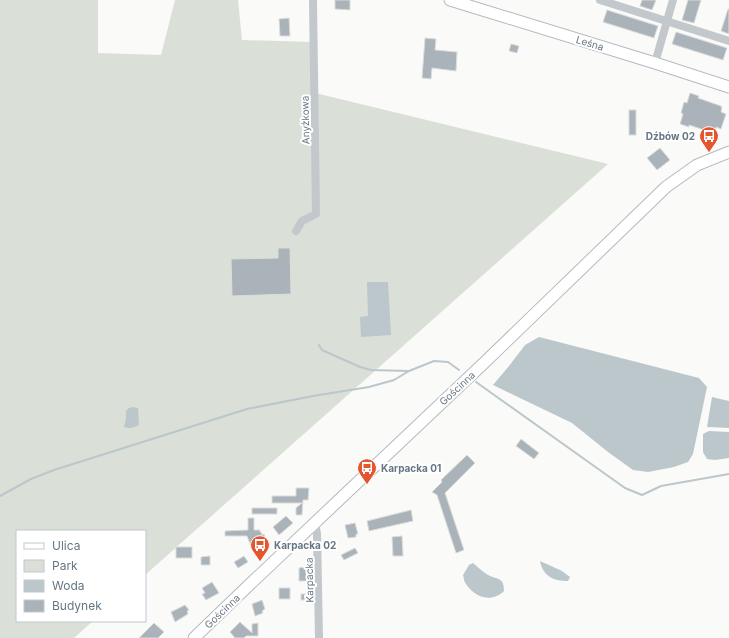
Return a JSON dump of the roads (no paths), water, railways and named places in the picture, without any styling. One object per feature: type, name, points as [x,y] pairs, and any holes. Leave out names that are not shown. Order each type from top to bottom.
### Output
[{"type":"main road","name":"Leśna","points":[[450,0],[729,87]]},
{"type":"main road","name":"Gościnna","points":[[194,638],[666,187],[697,164],[729,152]]},
{"type":"street","name":"Anyżkowa","points":[[296,231],[302,221],[316,214],[313,0]]},
{"type":"street","points":[[600,0],[729,41]]},
{"type":"street","points":[[655,63],[674,0]]},
{"type":"street","name":"Karpacka","points":[[315,523],[317,534],[319,638]]},
{"type":"water","points":[[367,282],[388,282],[391,335],[361,337],[360,317],[368,316]]},
{"type":"water","points":[[539,337],[699,378],[707,387],[693,454],[688,462],[674,467],[648,472],[633,470],[572,423],[493,385],[525,345]]},
{"type":"water","points":[[712,397],[729,401],[729,428],[707,427]]},
{"type":"water","points":[[133,407],[138,408],[139,425],[131,428],[124,427],[126,411]]},
{"type":"water","points":[[709,431],[729,432],[729,458],[715,460],[707,459],[703,452],[703,434]]},
{"type":"water","points":[[540,561],[562,571],[570,577],[568,581],[553,579],[550,577],[541,566]]},
{"type":"water","points":[[473,563],[488,575],[502,581],[504,591],[499,595],[489,598],[479,596],[474,593],[465,582],[463,575],[469,565]]},
{"type":"waterway","points":[[319,345],[322,350],[360,367],[371,370],[408,371]]},
{"type":"waterway","points":[[0,496],[31,479],[54,470],[247,409],[369,387],[394,380],[409,371],[434,361],[448,362],[459,370]]},
{"type":"waterway","points":[[476,382],[625,488],[642,495],[661,486],[729,474]]},
{"type":"place","name":"Dźbów 02","points":[[709,153]]},
{"type":"place","name":"Karpacka 01","points":[[367,485]]},
{"type":"place","name":"Karpacka 02","points":[[260,562]]}]
